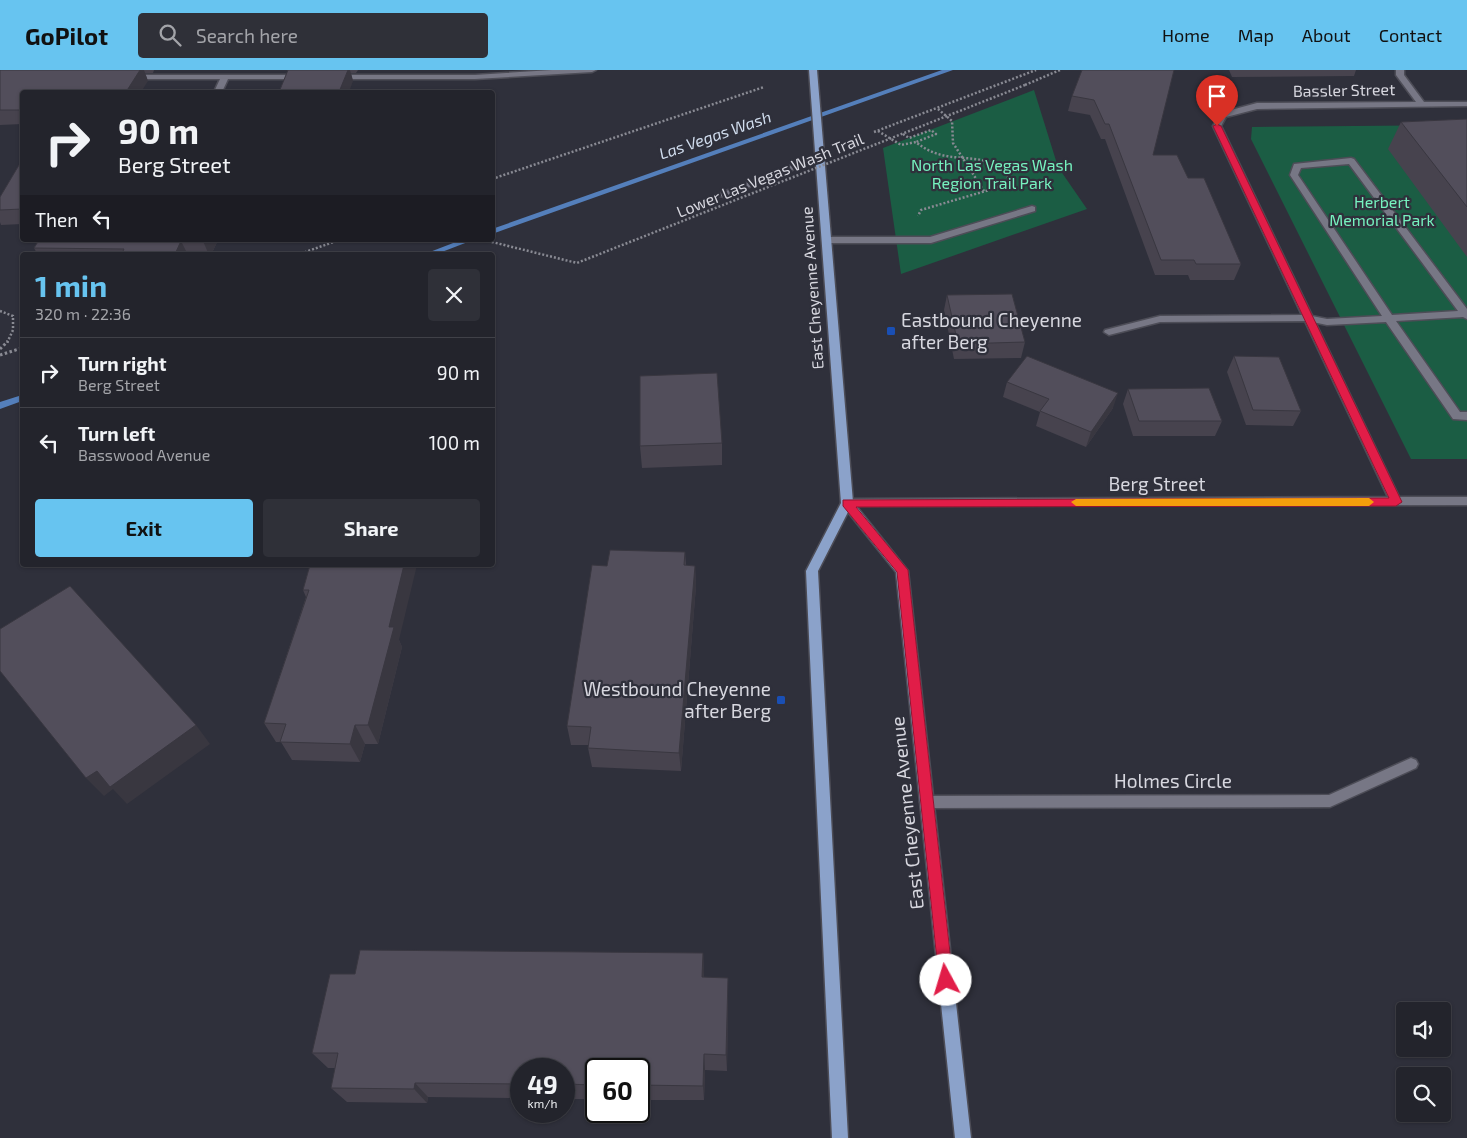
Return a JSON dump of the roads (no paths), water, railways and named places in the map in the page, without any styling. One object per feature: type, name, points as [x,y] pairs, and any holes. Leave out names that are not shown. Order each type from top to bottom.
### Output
[{"type":"main road","name":"East Cheyenne Avenue","points":[[813,70],[821,152],[847,503],[902,570],[963,1138]]},
{"type":"main road","points":[[840,1138],[812,571],[847,503]]},
{"type":"street","points":[[325,77],[475,77],[592,70]]},
{"type":"street","points":[[1400,70],[1400,75],[1422,105]]},
{"type":"street","points":[[118,77],[315,77]]},
{"type":"street","points":[[219,90],[225,77]]},
{"type":"street","name":"Bassler Street","points":[[1307,318],[1217,126],[1223,115],[1257,106],[1467,104]]},
{"type":"street","points":[[721,195],[821,152]]},
{"type":"street","points":[[1466,315],[1350,161],[1298,166],[1294,175],[1389,318],[1457,416],[1467,416]]},
{"type":"street","points":[[827,240],[931,240],[1032,210]]},
{"type":"street","points":[[1109,332],[1160,319],[1307,318],[1327,322],[1466,315]]},
{"type":"street","points":[[1307,318],[1396,502]]},
{"type":"street","name":"Berg Street","points":[[847,503],[1467,501]]},
{"type":"street","name":"Holmes Circle","points":[[927,802],[1330,801],[1411,764]]},
{"type":"waterway","name":"Las Vegas Wash","points":[[495,231],[949,70]]},
{"type":"waterway","name":"Las Vegas Wash","points":[[435,252],[463,242]]},
{"type":"waterway","name":"Las Vegas Wash","points":[[0,406],[20,399]]},
{"type":"place","name":"Eastbound Cheyenne after Berg","points":[[891,331]]},
{"type":"place","name":"Westbound Cheyenne after Berg","points":[[781,700]]},
{"type":"park label","name":"North Las Vegas Wash Region Trail Park","points":[[992,174]]},
{"type":"park label","name":"Herbert Memorial Park","points":[[1382,211]]}]
